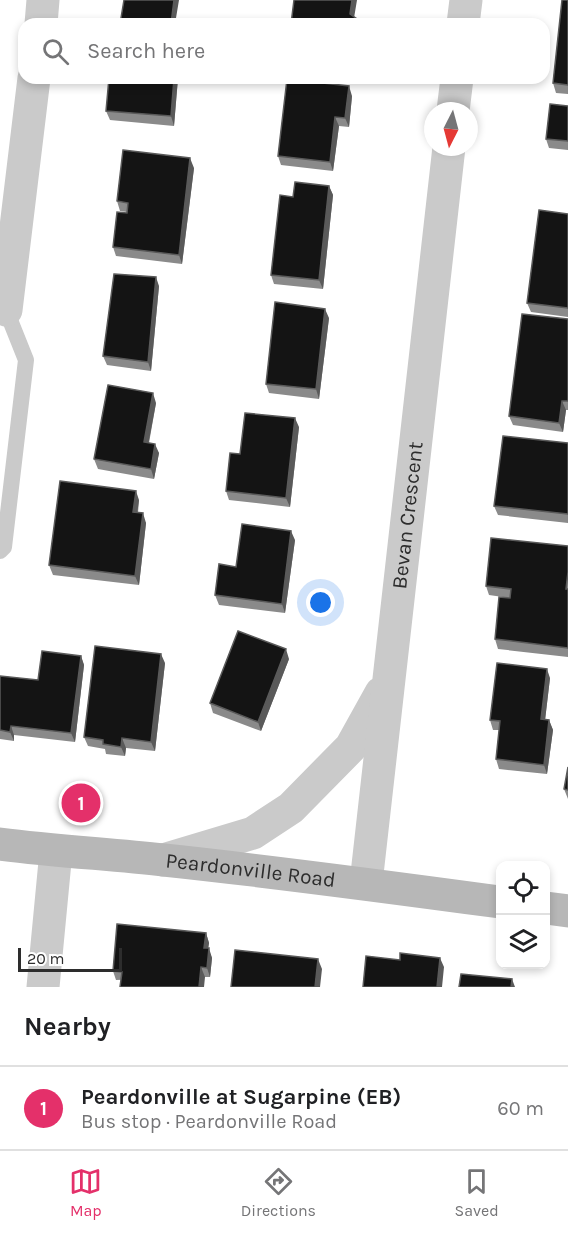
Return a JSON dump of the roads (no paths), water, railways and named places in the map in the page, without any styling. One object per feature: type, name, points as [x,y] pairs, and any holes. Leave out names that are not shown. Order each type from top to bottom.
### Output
[{"type":"main road","name":"Peardonville Road","points":[[0,844],[163,860],[496,901]]},
{"type":"main road","points":[[550,909],[568,911]]},
{"type":"street","points":[[41,18],[44,0]]},
{"type":"street","points":[[464,18],[466,0]]},
{"type":"street","points":[[6,310],[33,84]]},
{"type":"street","points":[[454,102],[456,84]]},
{"type":"street","name":"Bevan Crescent","points":[[366,884],[448,156]]},
{"type":"street","points":[[163,860],[253,833],[291,808],[351,747],[388,681]]},
{"type":"street","points":[[43,987],[56,851]]},
{"type":"lane","points":[[0,551],[4,547],[26,360],[6,310]]},
{"type":"place","name":"Peardonville at Sugarpine (EB)","points":[[81,803]]}]
